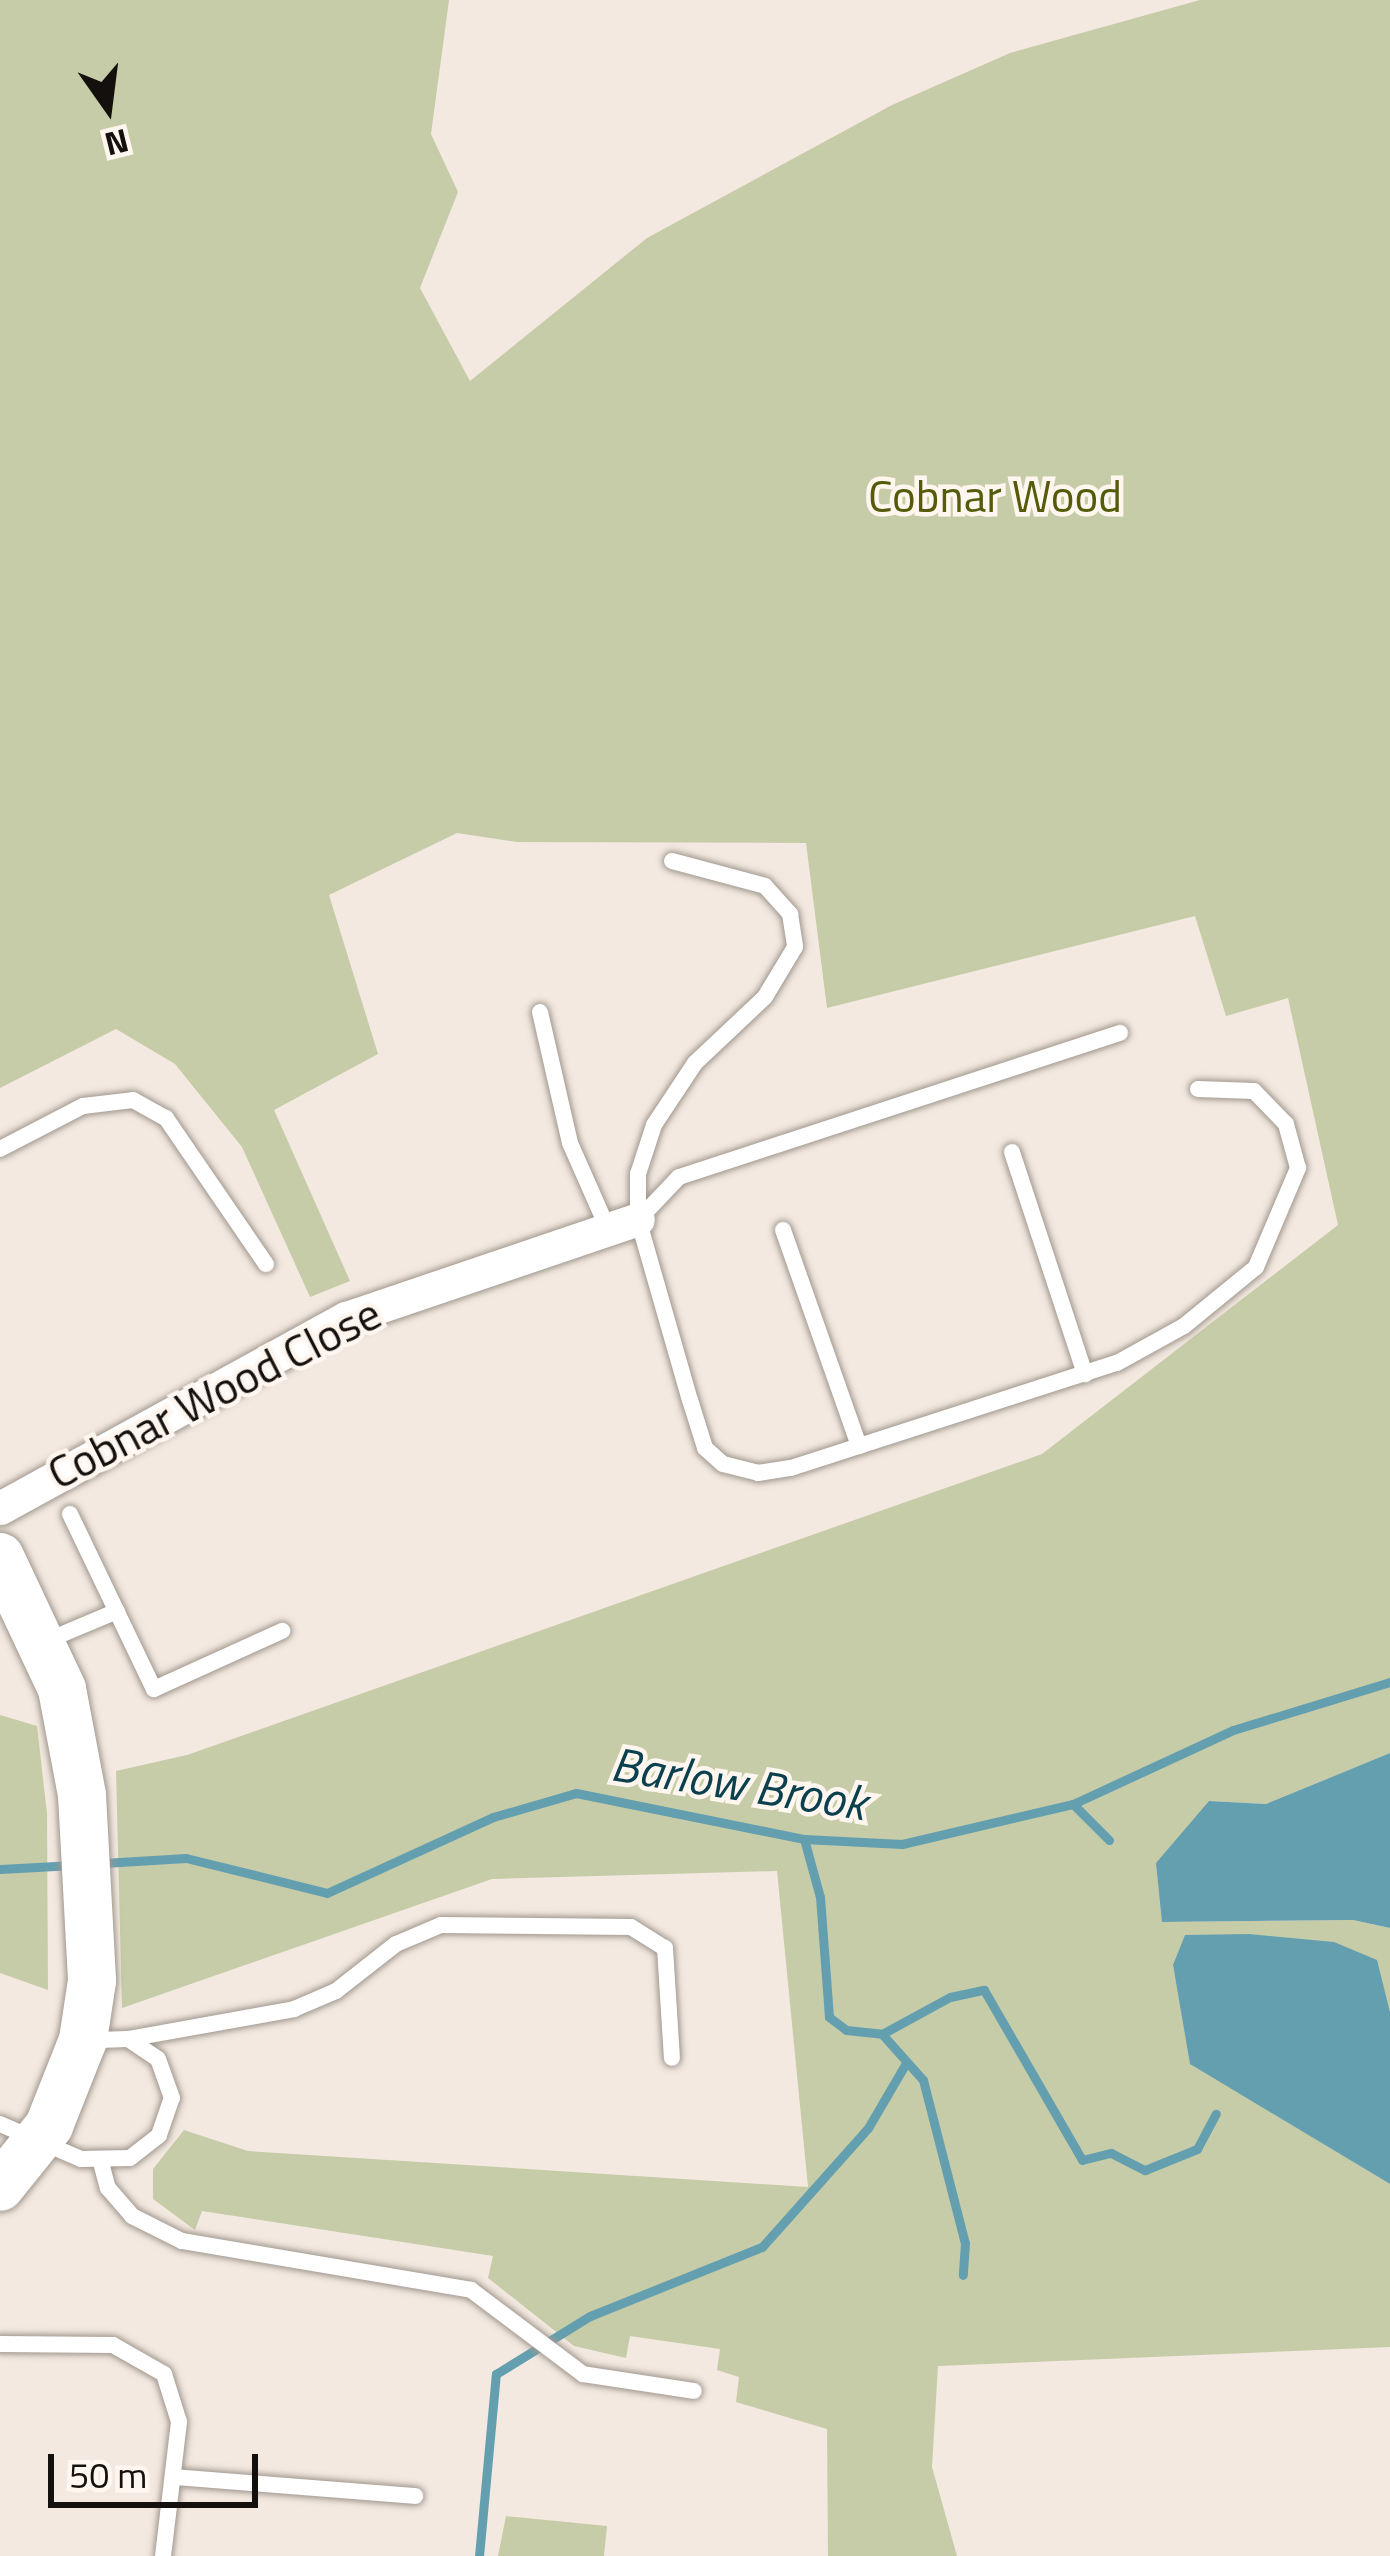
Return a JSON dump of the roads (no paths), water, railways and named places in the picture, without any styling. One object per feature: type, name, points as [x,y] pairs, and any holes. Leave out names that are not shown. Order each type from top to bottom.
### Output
[{"type":"street","name":"Cobnar Wood Close","points":[[0,1508],[346,1318],[623,1224]]},
{"type":"street","points":[[0,1557],[62,1689],[82,1795],[105,2039],[20,2132],[0,2187]]},
{"type":"lane","points":[[623,1224],[654,1125],[694,1064],[765,997],[795,947],[790,914],[765,886],[672,861]]},
{"type":"lane","points":[[540,1012],[570,1143],[623,1224],[705,1448],[723,1464],[758,1473],[1085,1374],[1184,1326],[1256,1267],[1282,1220],[1298,1168],[1286,1124],[1254,1091],[1198,1088]]},
{"type":"lane","points":[[623,1224],[680,1177],[1120,1033]]},
{"type":"lane","points":[[0,1149],[83,1106],[133,1100],[166,1118],[266,1264]]},
{"type":"lane","points":[[1012,1152],[1085,1374]]},
{"type":"lane","points":[[783,1230],[859,1446]]},
{"type":"lane","points":[[70,1514],[154,1689],[282,1631]]},
{"type":"lane","points":[[43,1642],[117,1611]]},
{"type":"lane","points":[[105,2039],[294,2009],[336,1991],[396,1944],[441,1925],[631,1927],[665,1948],[672,2058]]},
{"type":"lane","points":[[20,2132],[100,2159],[130,2158],[160,2135],[172,2098],[158,2060],[105,2039]]},
{"type":"lane","points":[[100,2159],[108,2188],[132,2216],[182,2241],[471,2290],[583,2374],[694,2391]]},
{"type":"lane","points":[[0,2344],[113,2345],[164,2374],[179,2422],[163,2556]]},
{"type":"lane","points":[[174,2477],[415,2496]]},
{"type":"water","points":[[1390,1753],[1390,1928],[1353,1920],[1162,1922],[1156,1863],[1209,1801],[1266,1804]]},
{"type":"water","points":[[1249,1934],[1334,1942],[1377,1960],[1390,2012],[1390,2184],[1190,2064],[1173,1965],[1185,1935]]},
{"type":"waterway","name":"Barlow Brook","points":[[103,1863],[186,1858],[327,1893],[493,1817],[576,1793],[804,1839],[902,1844],[1073,1804],[1233,1730],[1390,1682]]},
{"type":"waterway","points":[[1073,1804],[1109,1840]]},
{"type":"waterway","points":[[804,1839],[820,1897],[829,2017],[846,2030],[882,2034],[950,1997],[984,1990],[1082,2160],[1111,2153],[1145,2170],[1197,2149],[1216,2114]]},
{"type":"waterway","name":"Barlow Brook","points":[[0,1869],[74,1865]]},
{"type":"waterway","points":[[882,2034],[923,2080],[965,2243],[963,2275]]},
{"type":"waterway","points":[[479,2556],[496,2374],[590,2316],[762,2247],[868,2128],[906,2063]]},
{"type":"park label","name":"Cobnar Wood","points":[[995,496]]}]
